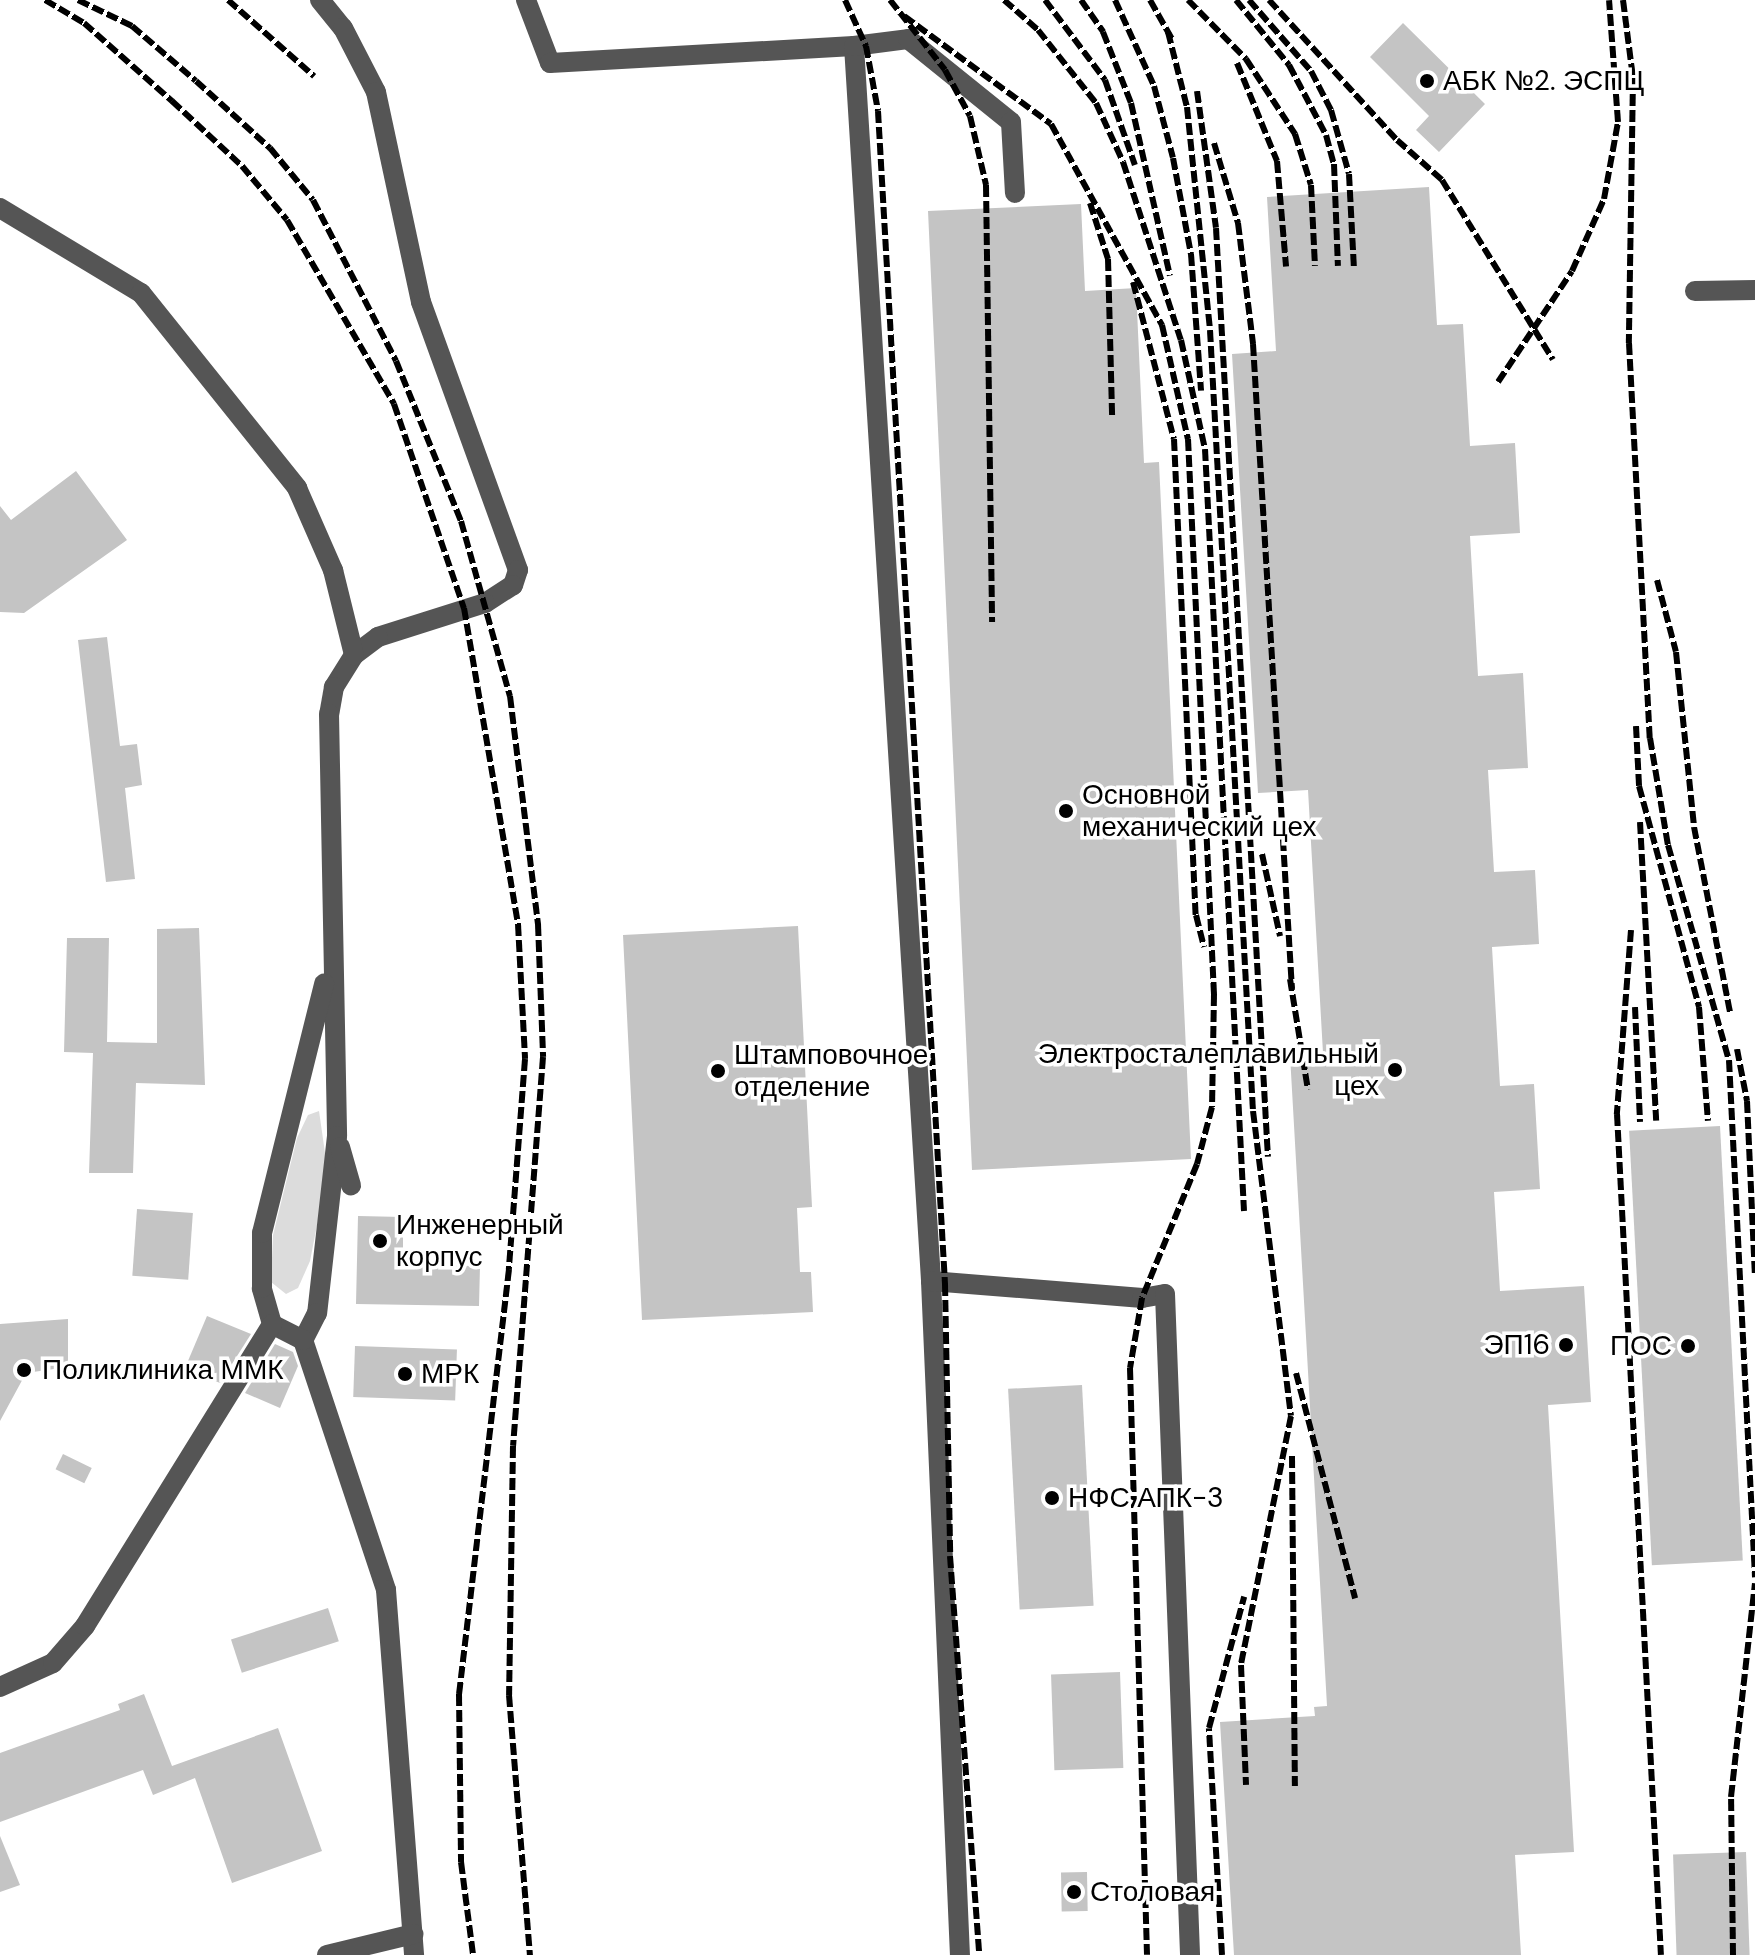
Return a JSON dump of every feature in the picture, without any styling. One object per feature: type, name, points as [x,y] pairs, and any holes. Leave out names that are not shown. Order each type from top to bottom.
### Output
[{"type":"lane","points":[[303,1340],[317,1313],[339,1095],[330,940],[329,714],[334,687],[354,655],[401,625],[485,603],[513,585],[518,570],[421,302],[376,92],[343,28],[320,0]]},
{"type":"lane","points":[[526,0],[550,63],[854,46],[908,39],[1011,122],[1015,193]]},
{"type":"lane","points":[[854,46],[931,1281],[960,1955]]},
{"type":"lane","points":[[0,208],[141,293],[288,476],[333,570],[354,655]]},
{"type":"lane","points":[[1695,291],[1755,290]]},
{"type":"lane","points":[[327,1955],[414,1945],[386,1590],[303,1340],[272,1324],[262,1288],[262,1233],[317,1031],[330,940]]},
{"type":"lane","points":[[299,1088],[339,1095]]},
{"type":"lane","points":[[337,1136],[351,1185]]},
{"type":"lane","points":[[931,1281],[1142,1298],[1165,1294],[1190,1955]]},
{"type":"lane","points":[[0,1687],[53,1663],[85,1626],[272,1324]]},
{"type":"shaded area","points":[[319,1111],[327,1167],[320,1210],[310,1261],[298,1288],[286,1294],[271,1282],[273,1235],[297,1138],[308,1115]]},
{"type":"building","name":"АБК №2. ЭСПЦ","points":[[1403,23],[1485,104],[1439,152],[1416,130],[1429,116],[1370,57]]},
{"type":"building","name":"Электросталеплавильный цех","points":[[1429,187],[1437,325],[1463,324],[1470,446],[1515,443],[1520,533],[1470,536],[1478,676],[1523,673],[1528,768],[1488,770],[1494,872],[1535,870],[1539,944],[1492,947],[1500,1086],[1534,1084],[1540,1189],[1494,1192],[1500,1291],[1584,1286],[1591,1402],[1548,1405],[1574,1852],[1515,1855],[1521,1955],[1234,1955],[1220,1722],[1315,1716],[1314,1707],[1327,1706],[1290,1055],[1323,1053],[1308,790],[1258,793],[1232,354],[1276,351],[1267,197]]},
{"type":"building","name":"Основной механический цех","points":[[1081,204],[1085,291],[1136,288],[1144,463],[1159,462],[1191,1159],[972,1170],[928,211]]},
{"type":"building","points":[[76,471],[127,540],[24,613],[0,612],[0,506],[11,520]]},
{"type":"building","points":[[107,637],[120,746],[137,744],[142,785],[125,788],[135,879],[106,882],[78,640]]},
{"type":"building","name":"Штамповочное отделение","points":[[798,926],[812,1207],[797,1208],[800,1272],[811,1272],[813,1312],[642,1320],[623,935]]},
{"type":"building","points":[[199,928],[205,1085],[136,1083],[133,1173],[89,1173],[93,1053],[64,1052],[67,938],[109,938],[107,1042],[157,1043],[157,929]]},
{"type":"building","name":"ПОС","points":[[1720,1126],[1743,1560],[1652,1565],[1629,1131]]},
{"type":"building","points":[[137,1209],[193,1213],[188,1280],[132,1276]]},
{"type":"building","name":"Инженерный корпус","points":[[358,1216],[403,1217],[403,1265],[480,1266],[479,1306],[356,1304]]},
{"type":"building","points":[[207,1316],[251,1334],[220,1383],[185,1368]]},
{"type":"building","name":"Поликлиника ММК","points":[[68,1319],[68,1367],[26,1373],[0,1421],[0,1324]]},
{"type":"building","points":[[275,1344],[293,1352],[298,1366],[280,1408],[245,1393]]},
{"type":"building","name":"МРК","points":[[355,1346],[457,1350],[455,1401],[353,1397]]},
{"type":"building","name":"НФС АПК-3","points":[[1082,1385],[1094,1606],[1020,1610],[1008,1389]]},
{"type":"building","points":[[63,1454],[92,1468],[84,1483],[56,1469]]},
{"type":"building","points":[[328,1608],[339,1641],[242,1673],[231,1640]]},
{"type":"building","points":[[1120,1672],[1123,1768],[1054,1770],[1051,1674]]},
{"type":"building","points":[[144,1694],[172,1766],[278,1728],[322,1851],[232,1883],[195,1778],[153,1795],[143,1770],[0,1822],[0,1753],[120,1710],[118,1704]]},
{"type":"building","points":[[0,1836],[20,1885],[0,1892]]},
{"type":"building","points":[[1746,1852],[1750,1955],[1677,1955],[1673,1855]]},
{"type":"building","name":"Столовая","points":[[1061,1872],[1087,1872],[1088,1911],[1062,1911]]},
{"type":"railway","points":[[45,0],[84,23],[172,101],[242,166],[287,220],[394,404],[464,608],[518,924],[525,1059],[509,1269],[459,1694],[461,1862],[473,1955]]},
{"type":"railway","points":[[78,0],[132,26],[270,148],[313,200],[396,361],[461,521],[510,696],[538,924],[543,1057],[513,1446],[509,1695],[530,1955]]},
{"type":"railway","points":[[228,0],[314,76]]},
{"type":"railway","points":[[845,0],[866,46],[878,111],[945,1284],[950,1556],[979,1955]]},
{"type":"railway","points":[[890,0],[945,70],[970,116],[986,185],[992,622]]},
{"type":"railway","points":[[1004,0],[1038,30],[1096,103],[1123,162],[1181,340],[1205,449],[1244,1211]]},
{"type":"railway","points":[[1045,0],[1105,80],[1135,165]]},
{"type":"railway","points":[[1081,0],[1103,32],[1131,103],[1170,276]]},
{"type":"railway","points":[[1115,0],[1154,86],[1173,158],[1191,254],[1201,391]]},
{"type":"railway","points":[[1150,0],[1172,39]]},
{"type":"railway","points":[[1188,0],[1246,59],[1295,134],[1311,185],[1315,266]]},
{"type":"railway","points":[[1236,0],[1289,65],[1326,135],[1334,164],[1338,266]]},
{"type":"railway","points":[[1249,0],[1311,71],[1331,110],[1349,174],[1354,268]]},
{"type":"railway","points":[[1269,0],[1397,140],[1442,180],[1553,360]]},
{"type":"railway","points":[[1498,382],[1572,271],[1604,199],[1618,122],[1609,0]]},
{"type":"railway","points":[[1623,0],[1633,78],[1629,343],[1650,738],[1668,845],[1729,1060],[1755,1577]]},
{"type":"railway","points":[[904,16],[1051,124],[1162,325],[1188,439],[1214,994],[1212,1107],[1197,1164],[1142,1298],[1130,1368],[1147,1955]]},
{"type":"railway","points":[[1168,32],[1187,107],[1210,330],[1253,1111],[1291,1416],[1241,1665],[1246,1785]]},
{"type":"railway","points":[[1237,63],[1277,161],[1286,267]]},
{"type":"railway","points":[[1197,91],[1216,228],[1268,1157]]},
{"type":"railway","points":[[1214,143],[1238,223],[1253,344],[1292,989]]},
{"type":"railway","points":[[1090,203],[1108,259],[1112,417]]},
{"type":"railway","points":[[1133,282],[1174,439],[1196,915],[1204,947]]},
{"type":"railway","points":[[1657,580],[1676,652],[1694,827],[1730,1013]]},
{"type":"railway","points":[[1636,726],[1639,786],[1699,1007],[1708,1121]]},
{"type":"railway","points":[[1640,822],[1656,1121]]},
{"type":"railway","points":[[1262,854],[1280,936]]},
{"type":"railway","points":[[1631,930],[1617,1114],[1661,1955]]},
{"type":"railway","points":[[1290,979],[1308,1090]]},
{"type":"railway","points":[[1635,1007],[1640,1122]]},
{"type":"railway","points":[[1737,1049],[1747,1101],[1755,1276]]},
{"type":"railway","points":[[1296,1373],[1355,1598]]},
{"type":"railway","points":[[1292,1456],[1295,1786]]},
{"type":"railway","points":[[1733,1955],[1731,1797],[1755,1583]]},
{"type":"railway","points":[[1222,1955],[1209,1728],[1244,1597]]},
{"type":"place","name":"АБК №2. ЭСПЦ","points":[[1427,81]]},
{"type":"place","name":"Основной механический цех","points":[[1066,811]]},
{"type":"place","name":"Электросталеплавильный цех","points":[[1395,1070]]},
{"type":"place","name":"Штамповочное отделение","points":[[718,1071]]},
{"type":"place","name":"Инженерный корпус","points":[[380,1241]]},
{"type":"place","name":"ЭП16","points":[[1566,1345]]},
{"type":"place","name":"ПОС","points":[[1688,1346]]},
{"type":"place","name":"Поликлиника ММК","points":[[24,1370]]},
{"type":"place","name":"МРК","points":[[405,1374]]},
{"type":"place","name":"НФС АПК-3","points":[[1052,1498]]},
{"type":"place","name":"Столовая","points":[[1074,1892]]}]
